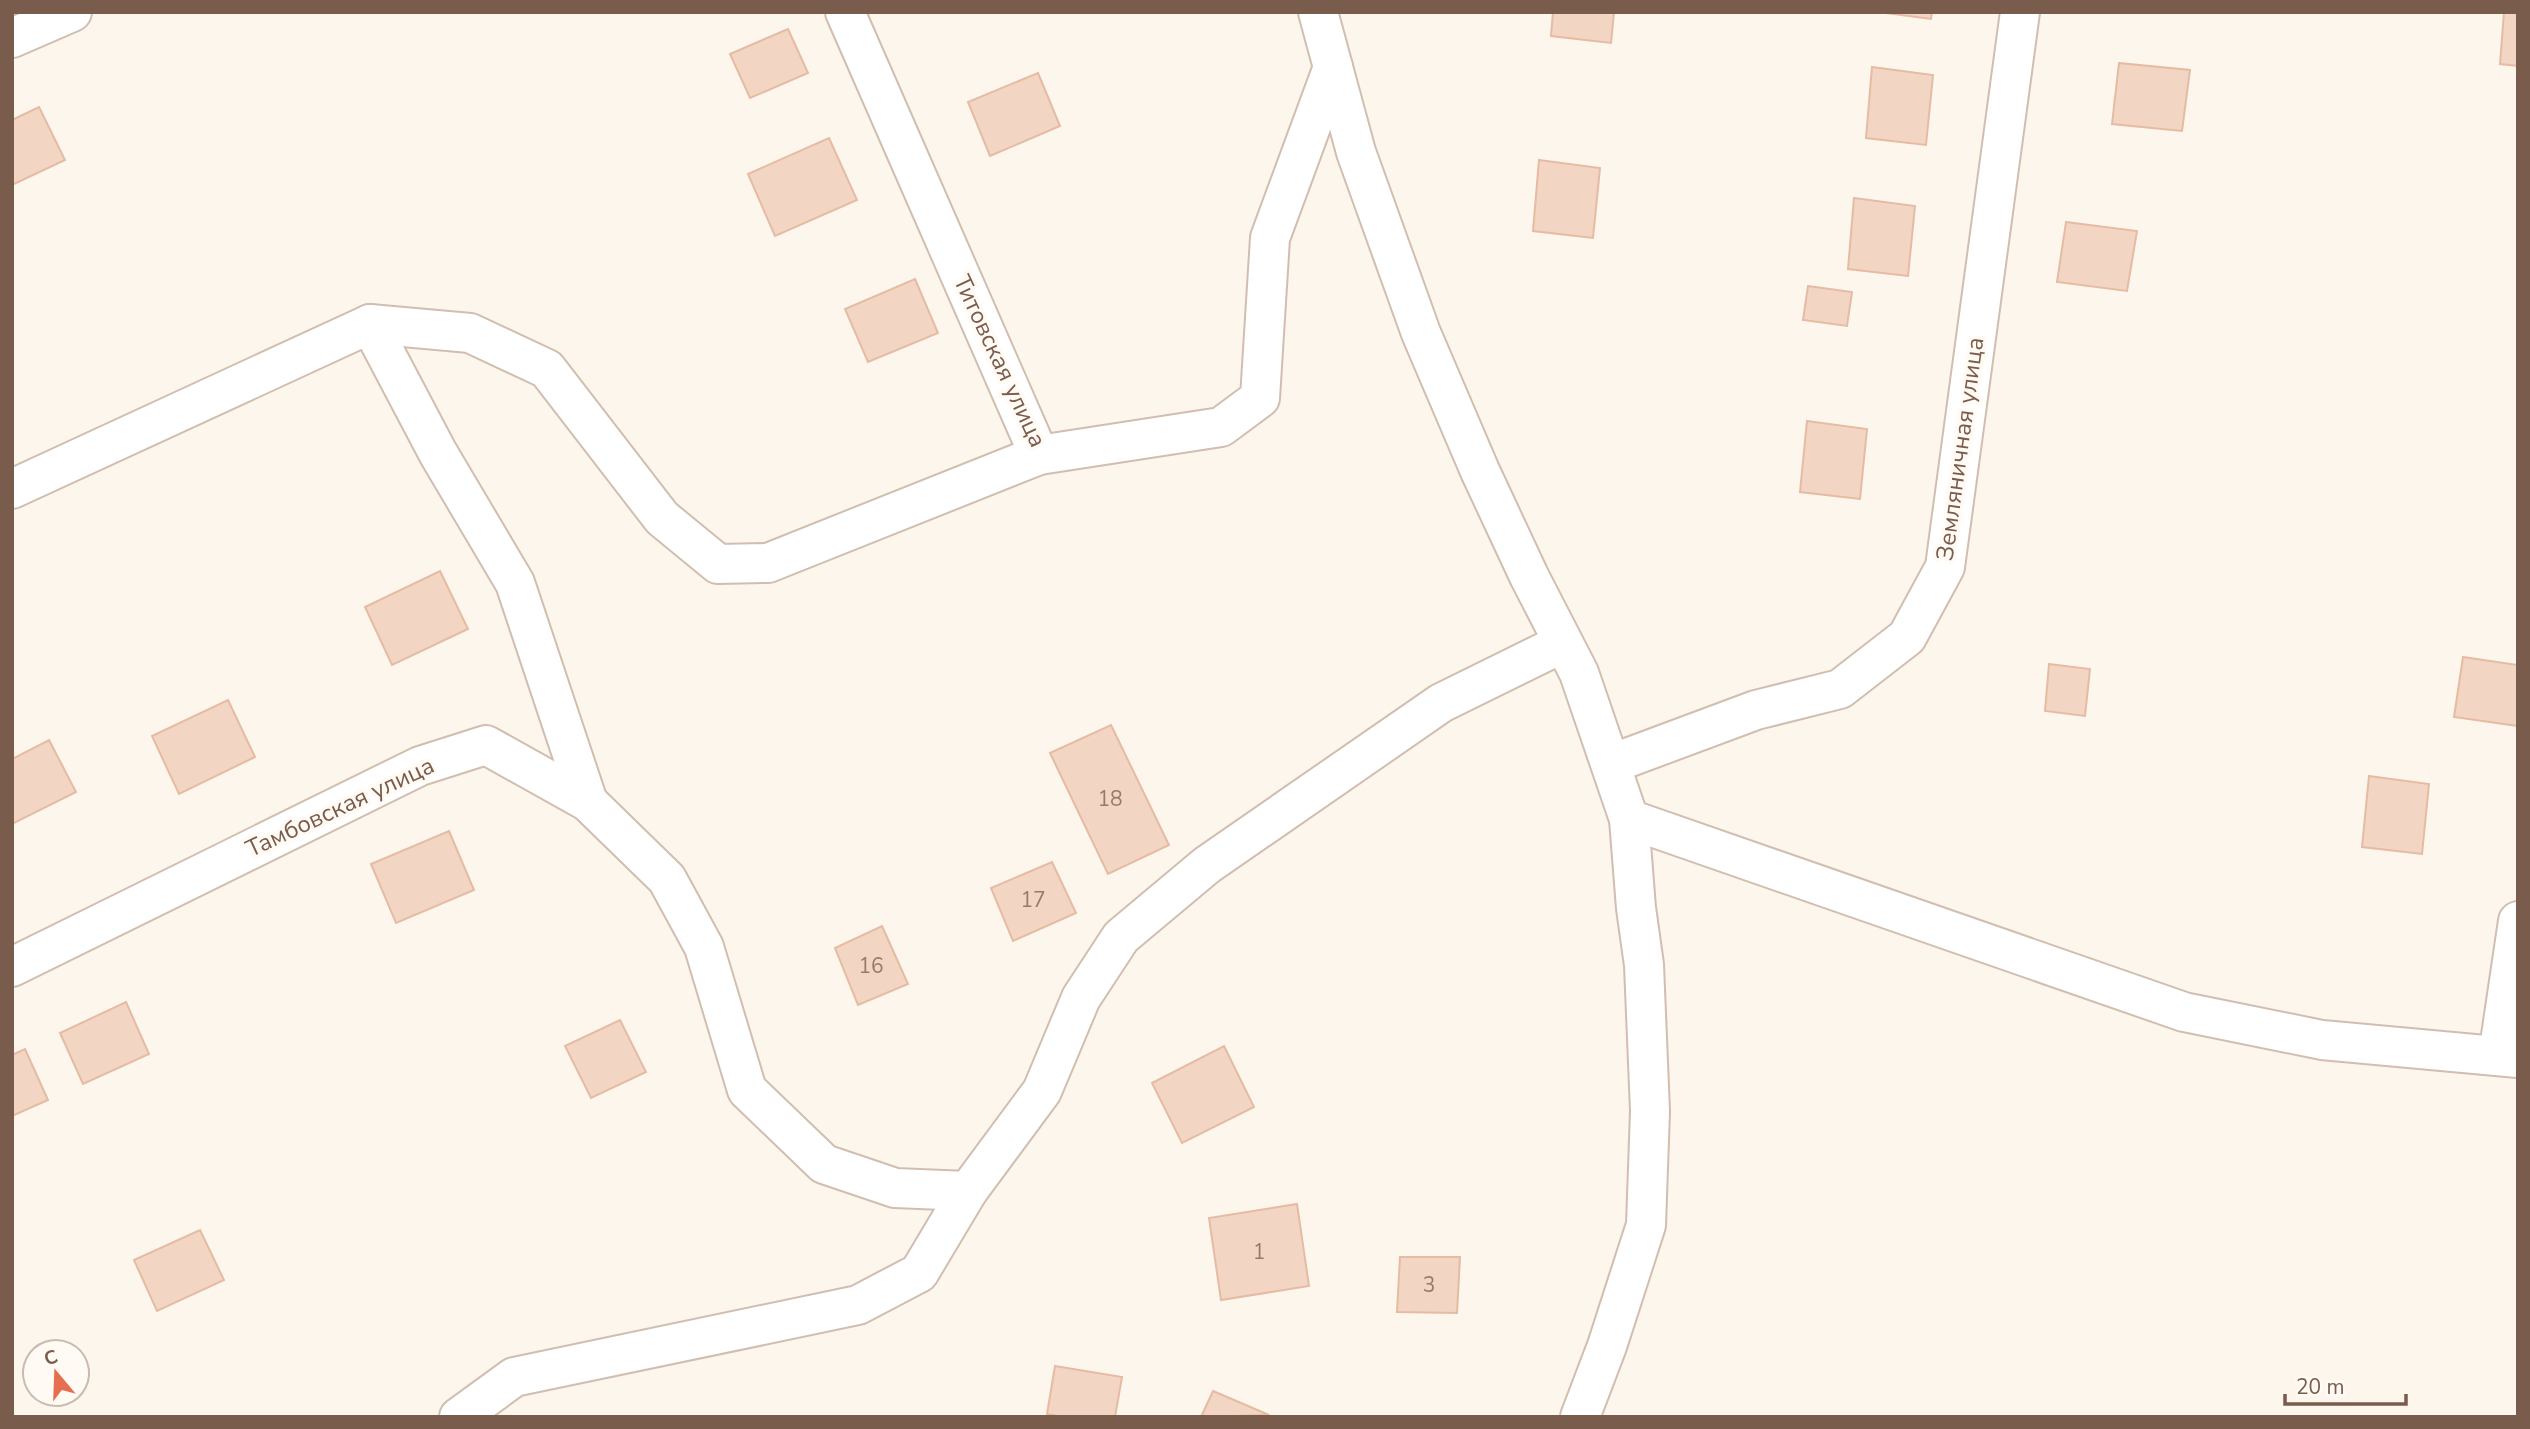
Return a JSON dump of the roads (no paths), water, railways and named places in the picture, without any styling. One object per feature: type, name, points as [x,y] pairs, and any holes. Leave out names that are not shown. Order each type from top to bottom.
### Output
[{"type":"street","points":[[12,38],[72,12]]},
{"type":"street","name":"Титовская улица","points":[[845,12],[1039,455],[1221,427],[1260,398],[1270,239],[1332,67]]},
{"type":"street","points":[[1318,12],[1356,152],[1420,332],[1480,471],[1580,674],[1629,819],[1645,979],[1650,1111],[1646,1225],[1607,1346],[1580,1417]]},
{"type":"street","name":"Земляничная улица","points":[[1611,764],[1756,710],[1840,689],[1907,637],[1933,590],[1945,567],[2020,12]]},
{"type":"street","points":[[12,489],[370,324],[470,333],[547,369],[662,519],[719,564],[768,563],[1039,455]]},
{"type":"street","points":[[370,324],[438,453],[515,583],[588,802]]},
{"type":"street","points":[[459,1417],[514,1377],[858,1305],[919,1273],[968,1191],[1042,1091],[1081,998],[1121,937],[1208,865],[1441,704],[1563,643]]},
{"type":"street","name":"Тамбовская улица","points":[[12,967],[420,766],[486,745],[588,802],[667,879],[704,947],[747,1090],[824,1164],[895,1188],[968,1191]]},
{"type":"street","points":[[1629,819],[2184,1012],[2322,1040],[2508,1057],[2518,921]]}]
